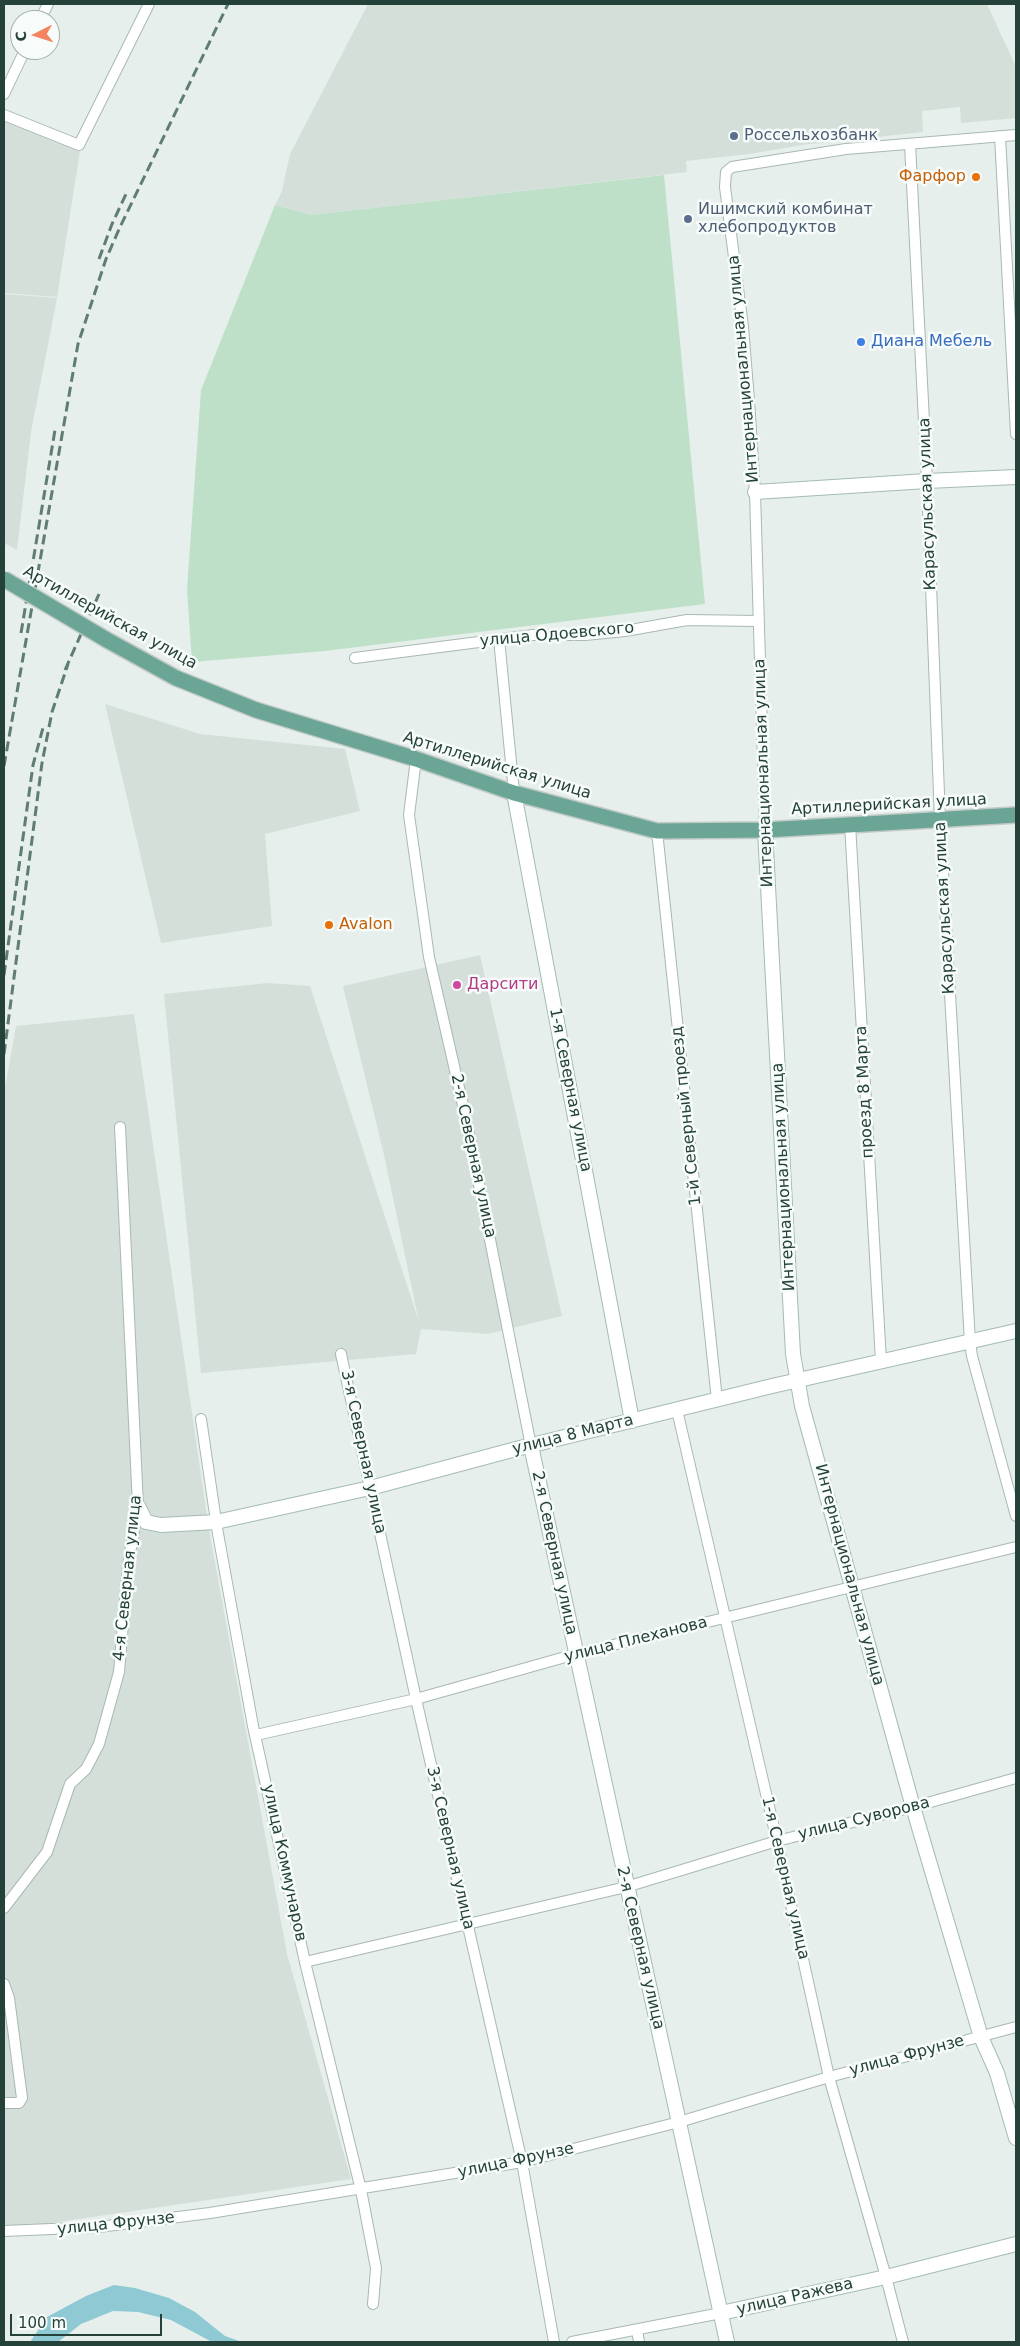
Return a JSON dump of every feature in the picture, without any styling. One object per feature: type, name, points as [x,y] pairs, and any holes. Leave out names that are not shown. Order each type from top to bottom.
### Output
[{"type":"main road","name":"Артиллерийская улица","points":[[4,579],[176,678],[256,710],[416,759],[514,793],[657,831],[765,830],[1016,816]]},
{"type":"street","points":[[4,114],[79,145],[148,4]]},
{"type":"street","points":[[4,94],[20,60]]},
{"type":"street","points":[[910,144],[1016,135]]},
{"type":"street","points":[[1000,136],[1016,434]]},
{"type":"street","name":"Интернациональная улица","points":[[910,144],[846,149],[732,167],[726,172],[725,187],[743,326],[754,492],[765,830],[792,1344],[797,1381],[802,1406],[851,1586],[913,1807],[981,2037],[997,2073],[1016,2138]]},
{"type":"street","name":"Карасульская улица","points":[[910,144],[927,480],[940,820],[970,1342],[1016,1516]]},
{"type":"street","points":[[754,492],[927,480],[1016,477]]},
{"type":"street","name":"улица Одоевского","points":[[355,658],[499,640],[625,631],[687,620],[758,621]]},
{"type":"street","name":"1-я Северная улица","points":[[499,640],[514,793],[632,1421]]},
{"type":"street","name":"2-я Северная улица","points":[[416,759],[409,815],[429,957],[466,1114],[531,1446],[727,2342]]},
{"type":"street","name":"проезд 8 Марта","points":[[850,824],[881,1360]]},
{"type":"street","name":"1-й Северный проезд","points":[[657,831],[717,1400]]},
{"type":"street","name":"4-я Северная улица","points":[[4,1908],[47,1852],[70,1784],[86,1769],[99,1744],[119,1672],[128,1565],[138,1506],[120,1127]]},
{"type":"street","name":"улица 8 Марта","points":[[146,1522],[161,1525],[216,1522],[370,1488],[531,1446],[881,1360],[1016,1331]]},
{"type":"street","name":"3-я Северная улица","points":[[342,1354],[416,1699],[522,2162],[554,2342]]},
{"type":"street","name":"1-я Северная улица","points":[[677,1410],[777,1841],[829,2077],[903,2342]]},
{"type":"street","name":"улица Коммунаров","points":[[202,1419],[216,1522],[256,1735],[305,1962],[361,2190],[376,2268],[373,2304]]},
{"type":"street","points":[[134,1532],[146,1522],[138,1506]]},
{"type":"street","name":"улица Плеханова","points":[[256,1735],[416,1699],[576,1654],[1016,1547]]},
{"type":"street","name":"улица Суворова","points":[[305,1962],[626,1887],[777,1841],[913,1807],[1016,1778]]},
{"type":"street","points":[[4,1984],[10,1998],[22,2098],[19,2103],[4,2102]]},
{"type":"street","name":"улица Фрунзе","points":[[4,2231],[54,2231],[108,2226],[268,2205],[310,2196],[361,2190],[522,2162],[679,2122],[829,2077],[1016,2026]]},
{"type":"street","name":"улица Ражева","points":[[572,2342],[721,2313],[886,2277],[1016,2244]]},
{"type":"street","points":[[637,2330],[639,2342]]},
{"type":"shaded area","points":[[368,4],[987,4],[1016,67],[1016,118],[961,123],[960,107],[922,111],[923,132],[802,145],[749,154],[686,161],[687,172],[311,215],[275,205],[282,191],[290,154]]},
{"type":"shaded area","points":[[4,118],[80,151],[57,297],[4,293]]},
{"type":"shaded area","points":[[4,294],[57,298],[31,432],[17,550],[4,543]]},
{"type":"shaded area","points":[[105,704],[200,734],[345,749],[360,811],[265,834],[272,926],[161,943]]},
{"type":"shaded area","points":[[480,955],[562,1316],[488,1334],[421,1329],[416,1354],[201,1373],[164,994],[268,983],[310,986],[419,1322],[384,1155],[343,986]]},
{"type":"shaded area","points":[[134,1014],[209,1530],[287,1954],[351,2179],[4,2230],[4,1093],[16,1026]]},
{"type":"green space","points":[[664,175],[705,604],[325,651],[192,662],[187,590],[201,390],[275,205],[311,215]]},
{"type":"water","points":[[114,2285],[135,2288],[169,2298],[195,2312],[225,2336],[242,2342],[212,2342],[171,2320],[138,2312],[113,2311],[81,2324],[58,2342],[30,2342],[47,2317],[86,2296]]},
{"type":"railway","points":[[4,766],[78,344],[106,259],[120,227],[228,4]]},
{"type":"railway","points":[[99,259],[112,224],[127,192]]},
{"type":"railway","points":[[21,633],[55,430]]},
{"type":"railway","points":[[65,670],[99,594]]},
{"type":"railway","points":[[4,1054],[42,763],[52,712],[68,664]]},
{"type":"railway","points":[[4,975],[33,765],[44,724]]},
{"type":"place","name":"Россельхозбанк","points":[[734,136]]},
{"type":"place","name":"Фарфор","points":[[976,177]]},
{"type":"place","name":"Ишимский комбинат хлебопродуктов","points":[[688,219]]},
{"type":"place","name":"Диана Мебель","points":[[861,342]]},
{"type":"place","name":"Avalon","points":[[329,925]]},
{"type":"place","name":"Дарсити","points":[[457,985]]}]
